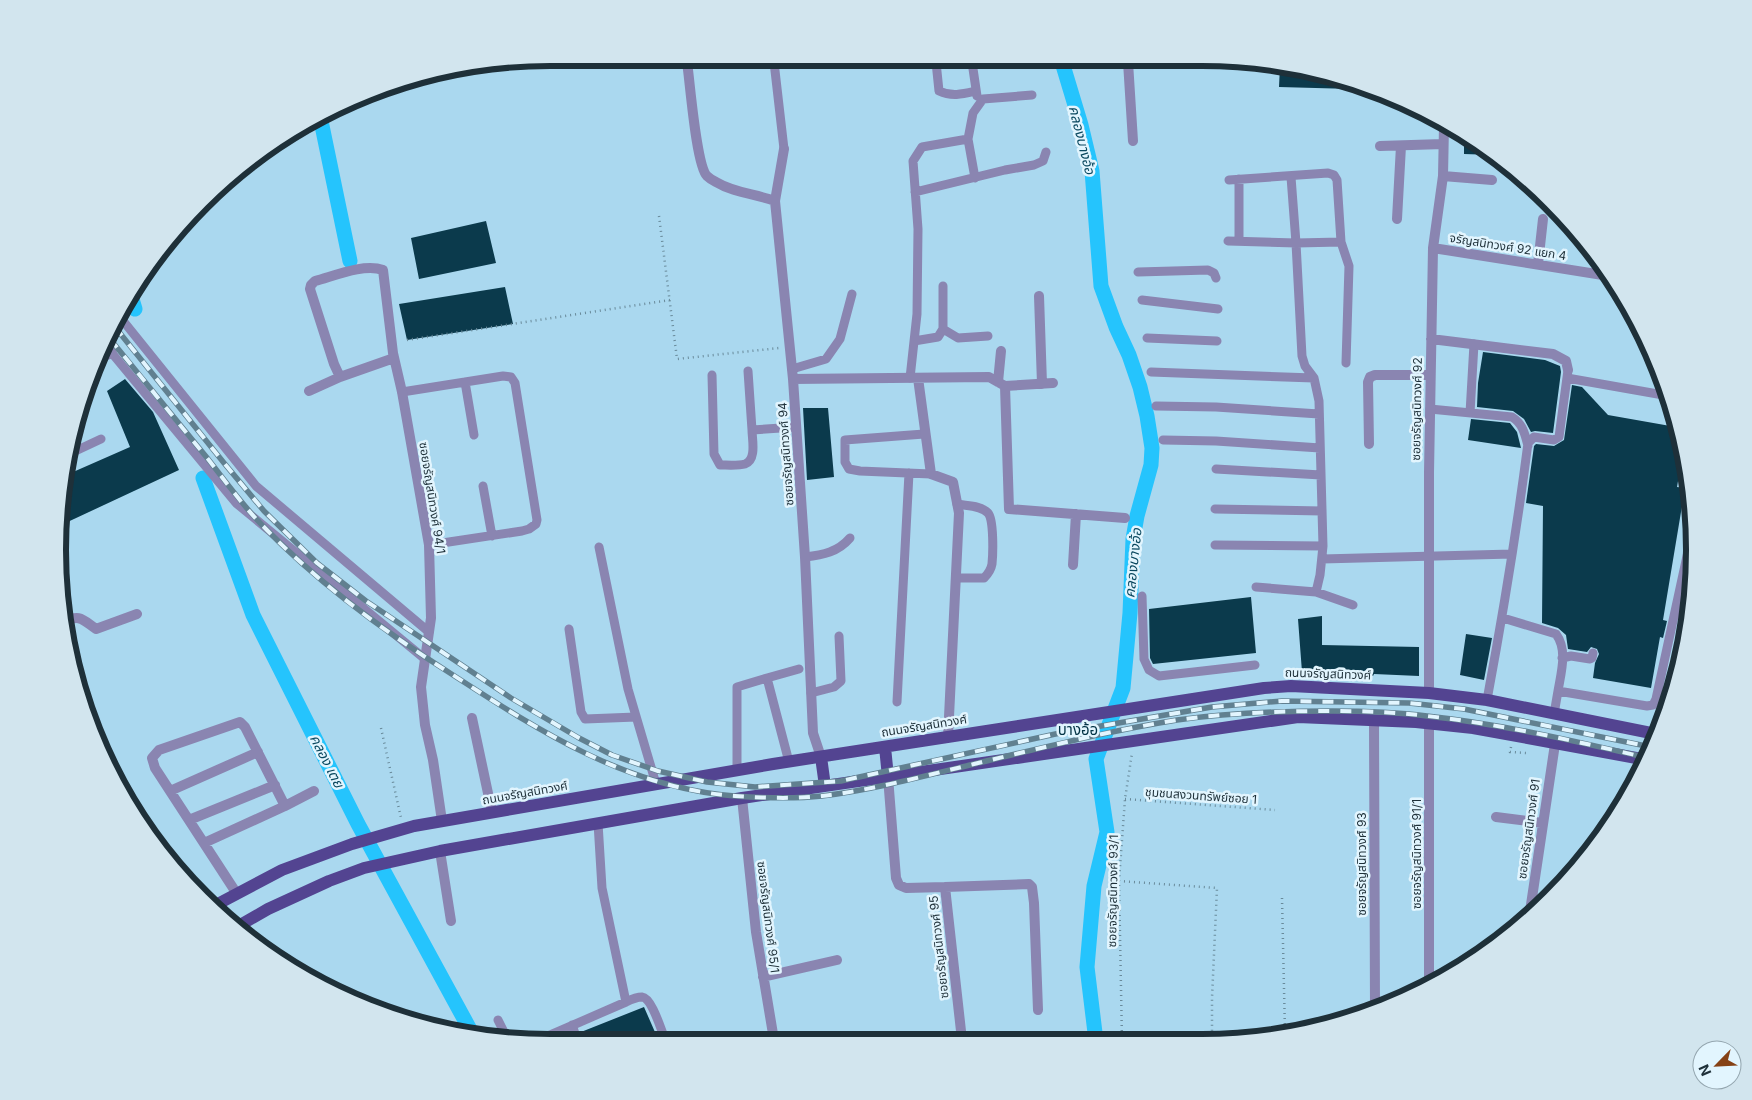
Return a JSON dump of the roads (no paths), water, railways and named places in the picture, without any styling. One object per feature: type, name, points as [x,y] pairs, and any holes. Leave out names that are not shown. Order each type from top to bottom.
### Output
[{"type":"main road","name":"ถนนจรัญสนิทวงศ์","points":[[220,903],[282,870],[352,844],[400,830],[442,821],[737,770],[1257,688],[1291,686],[1428,693],[1487,700],[1650,733]]},
{"type":"main road","points":[[243,923],[299,894],[364,868],[440,851],[742,798],[1298,717],[1429,723],[1473,728],[1638,759]]},
{"type":"main road","points":[[885,747],[888,777]]},
{"type":"main road","points":[[821,757],[826,786]]},
{"type":"street","points":[[687,66],[698,154],[706,175],[718,184],[752,196],[765,197],[775,201]]},
{"type":"street","points":[[1128,66],[1133,141]]},
{"type":"street","name":"ซอยจรัญสนิทวงศ์ 92","points":[[1428,693],[1430,375],[1433,248],[1442,176],[1444,131]]},
{"type":"street","points":[[1380,146],[1443,144]]},
{"type":"street","points":[[1397,219],[1401,146]]},
{"type":"street","name":"ซอยจรัญสนิทวงศ์ 94","points":[[784,149],[775,201],[793,374],[805,556],[814,739],[821,757]]},
{"type":"street","points":[[1442,176],[1492,180]]},
{"type":"street","points":[[1538,264],[1543,219]]},
{"type":"street","name":"จรัญสนิทวงศ์ 92 แยก 4","points":[[1433,248],[1599,275]]},
{"type":"street","name":"ซอยจรัญสนิทวงศ์ 94/1","points":[[340,377],[310,289],[311,285],[314,281],[361,268],[374,267],[383,270],[394,358],[402,392],[429,545],[431,618],[421,687],[422,704],[442,821]]},
{"type":"street","points":[[793,374],[914,378],[989,377],[1001,384],[1048,384],[1039,296]]},
{"type":"street","points":[[1431,339],[1553,354],[1566,361],[1567,374]]},
{"type":"street","points":[[1001,351],[1001,384],[1009,509],[1125,518]]},
{"type":"street","points":[[309,391],[340,377],[394,358]]},
{"type":"street","points":[[1369,444],[1368,382],[1370,377],[1375,375],[1430,375]]},
{"type":"street","points":[[914,378],[930,474],[953,482],[959,513],[948,737]]},
{"type":"street","points":[[1073,565],[1076,514]]},
{"type":"street","points":[[71,619],[82,618],[96,629],[137,614]]},
{"type":"street","points":[[472,718],[492,812]]},
{"type":"street","name":"ซอยจรัญสนิทวงศ์ 93","points":[[1374,720],[1376,1001]]},
{"type":"street","points":[[238,894],[155,768],[152,758],[159,750],[240,722],[245,727],[285,806]]},
{"type":"street","name":"ซอยจรัญสนิทวงศ์ 91/1","points":[[1429,723],[1429,977]]},
{"type":"street","name":"ซอยจรัญสนิทวงศ์ 91","points":[[1531,904],[1554,744]]},
{"type":"street","points":[[170,791],[258,752]]},
{"type":"street","name":"ซอยจรัญสนิทวงศ์ 95","points":[[888,777],[896,878],[900,885],[906,888],[945,887],[961,1034]]},
{"type":"street","points":[[189,820],[275,785]]},
{"type":"street","points":[[204,843],[314,791]]},
{"type":"street","name":"ซอยจรัญสนิทวงศ์ 95/1","points":[[742,798],[756,932],[773,1034]]},
{"type":"street","points":[[1496,817],[1543,823]]},
{"type":"street","points":[[440,851],[450,921]]},
{"type":"street","points":[[945,887],[1029,884],[1032,886],[1038,1010]]},
{"type":"street","points":[[763,977],[837,960]]},
{"type":"lane","points":[[774,66],[784,149]]},
{"type":"lane","points":[[936,66],[939,91],[945,94],[958,95],[976,91]]},
{"type":"lane","points":[[973,66],[978,106]]},
{"type":"lane","points":[[975,178],[968,139],[973,113],[983,99],[1032,95]]},
{"type":"lane","points":[[914,378],[918,229],[913,161],[922,147],[968,139]]},
{"type":"lane","points":[[914,192],[1034,165],[1043,161],[1046,152]]},
{"type":"lane","points":[[1229,180],[1328,173],[1334,175],[1337,180],[1341,242],[1349,266],[1346,363]]},
{"type":"lane","points":[[1290,177],[1296,243],[1302,356],[1305,366],[1314,378],[1319,401],[1322,559],[1316,592]]},
{"type":"lane","points":[[1239,179],[1240,241]]},
{"type":"lane","points":[[1228,241],[1341,242]]},
{"type":"lane","points":[[1138,272],[1208,270],[1214,272],[1216,278]]},
{"type":"lane","points":[[914,342],[938,337],[943,330],[943,286]]},
{"type":"lane","points":[[793,374],[826,359],[840,339],[852,294]]},
{"type":"lane","points":[[1142,300],[1218,309]]},
{"type":"lane","points":[[124,322],[256,486],[429,632]]},
{"type":"lane","points":[[943,330],[958,338],[988,336]]},
{"type":"lane","points":[[1147,338],[1217,341]]},
{"type":"lane","points":[[1470,412],[1474,344]]},
{"type":"lane","points":[[109,351],[236,503],[425,659]]},
{"type":"lane","points":[[712,375],[714,454],[720,465],[745,464],[749,461],[753,452],[748,371]]},
{"type":"lane","points":[[1152,372],[1314,378]]},
{"type":"lane","points":[[1487,700],[1503,618],[1528,447],[1530,440],[1534,437],[1554,440],[1560,438],[1567,374],[1660,394]]},
{"type":"lane","points":[[402,392],[508,376],[516,383],[537,520],[536,524],[529,529],[429,545]]},
{"type":"lane","points":[[465,382],[474,435]]},
{"type":"lane","points":[[1156,406],[1216,407],[1319,414]]},
{"type":"lane","points":[[1430,409],[1508,416],[1516,419],[1524,430],[1528,447]]},
{"type":"lane","points":[[752,430],[796,427]]},
{"type":"lane","points":[[924,434],[845,440],[845,462],[849,469],[860,472],[930,474]]},
{"type":"lane","points":[[77,450],[101,439]]},
{"type":"lane","points":[[1163,440],[1216,441],[1320,448]]},
{"type":"lane","points":[[1216,470],[1321,475]]},
{"type":"lane","points":[[897,702],[909,473]]},
{"type":"lane","points":[[483,486],[492,536]]},
{"type":"lane","points":[[956,578],[984,578],[992,564],[992,523],[988,513],[981,508],[957,504]]},
{"type":"lane","points":[[1215,508],[1322,511]]},
{"type":"lane","points":[[805,556],[824,555],[844,545],[850,538]]},
{"type":"lane","points":[[1215,545],[1322,546]]},
{"type":"lane","points":[[599,547],[628,689],[656,784]]},
{"type":"lane","points":[[1322,559],[1512,554]]},
{"type":"lane","points":[[1256,587],[1316,592],[1353,605]]},
{"type":"lane","points":[[1142,596],[1144,659],[1149,670],[1158,676],[1255,665]]},
{"type":"lane","points":[[1503,618],[1556,634],[1561,645],[1562,658],[1554,714]]},
{"type":"lane","points":[[1558,691],[1647,706],[1653,705],[1680,621]]},
{"type":"lane","points":[[568,629],[581,712],[585,719],[636,717]]},
{"type":"lane","points":[[811,693],[834,687],[841,681],[839,636]]},
{"type":"lane","points":[[1562,658],[1571,656],[1591,659],[1593,653]]},
{"type":"lane","points":[[737,770],[737,686],[799,669]]},
{"type":"lane","points":[[767,678],[789,762]]},
{"type":"lane","points":[[598,824],[602,888],[626,1002]]},
{"type":"lane","points":[[551,1034],[640,997],[647,999],[652,1006],[663,1034]]},
{"type":"lane","points":[[498,1020],[504,1032]]},
{"type":"lane","points":[[572,1025],[575,1034]]},
{"type":"waterway","name":"คลองบางอ้อ","points":[[1063,66],[1081,125],[1092,171],[1101,286],[1140,387],[1152,448],[1151,465],[1137,516],[1133,539],[1130,613],[1123,688],[1096,759],[1107,832],[1094,886],[1087,967],[1095,1034]]},
{"type":"waterway","points":[[322,124],[350,261]]},
{"type":"waterway","name":"คลอง เตย","points":[[133,304],[135,309]]},
{"type":"waterway","name":"คลอง เตย","points":[[203,478],[253,615],[358,824],[468,1026]]},
{"type":"railway","points":[[118,331],[264,511],[317,563],[366,601],[511,698],[612,755],[658,771],[707,782],[755,787],[841,781],[1060,733],[1212,707],[1282,701],[1409,703],[1464,709],[1644,746]]},
{"type":"railway","points":[[113,343],[248,510],[284,547],[330,587],[402,642],[519,717],[587,754],[658,782],[696,791],[735,796],[779,798],[822,796],[917,778],[1151,724],[1215,716],[1293,711],[1380,712],[1455,719],[1593,745],[1640,756]]},
{"type":"district","name":"บางอ้อ","points":[[1078,730]]}]
